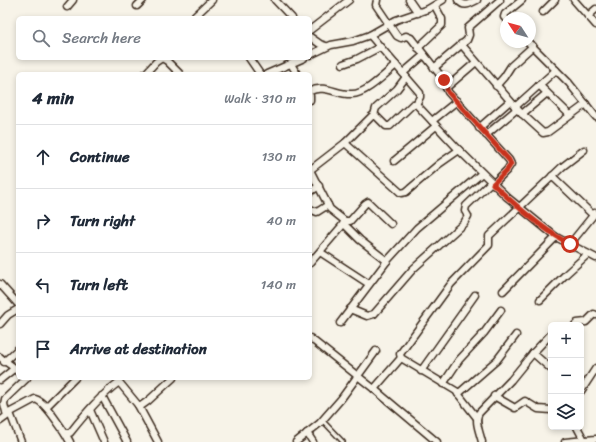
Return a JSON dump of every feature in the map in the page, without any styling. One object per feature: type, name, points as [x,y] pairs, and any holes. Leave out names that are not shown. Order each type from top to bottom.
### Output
[{"type":"street","points":[[67,7],[73,0]]},
{"type":"street","points":[[137,6],[143,0]]},
{"type":"street","points":[[195,16],[212,0]]},
{"type":"street","points":[[312,28],[350,0]]},
{"type":"street","points":[[350,309],[366,316],[374,314],[413,269],[464,223],[468,216],[465,211],[466,206],[507,170],[511,164],[506,156],[479,128],[448,92],[444,80],[408,36],[399,37],[376,6],[377,0]]},
{"type":"street","points":[[410,0],[418,12]]},
{"type":"street","points":[[312,54],[326,46],[353,41],[370,35],[389,24],[435,6],[443,0]]},
{"type":"street","points":[[458,0],[463,5],[477,0]]},
{"type":"street","points":[[434,68],[469,38],[468,28],[500,0]]},
{"type":"street","points":[[507,12],[522,0]]},
{"type":"street","points":[[542,12],[555,0]]},
{"type":"street","points":[[574,0],[596,25]]},
{"type":"street","points":[[279,1],[290,16]]},
{"type":"street","points":[[418,48],[442,25],[442,19],[435,6]]},
{"type":"street","points":[[588,16],[596,9]]},
{"type":"street","points":[[370,35],[420,93],[420,97],[416,104],[413,104],[390,126],[386,126],[378,117],[374,115]]},
{"type":"street","points":[[312,38],[326,46]]},
{"type":"street","points":[[461,44],[516,108],[545,133],[586,104]]},
{"type":"street","points":[[343,64],[357,59],[380,47]]},
{"type":"street","points":[[496,86],[527,48]]},
{"type":"street","points":[[535,48],[569,83],[596,117]]},
{"type":"street","points":[[312,169],[345,143],[374,115],[376,108],[397,89],[405,75],[424,56]]},
{"type":"street","points":[[147,72],[159,60]]},
{"type":"street","points":[[165,60],[178,72]]},
{"type":"street","points":[[250,60],[259,72]]},
{"type":"street","points":[[272,72],[300,60]]},
{"type":"street","points":[[446,88],[476,62]]},
{"type":"street","points":[[291,64],[295,72]]},
{"type":"street","points":[[312,90],[320,88],[352,94],[360,92],[368,88],[396,65]]},
{"type":"street","points":[[486,135],[556,70]]},
{"type":"street","points":[[539,85],[570,115]]},
{"type":"street","points":[[522,114],[547,93]]},
{"type":"street","points":[[394,161],[457,101]]},
{"type":"street","points":[[479,128],[510,101]]},
{"type":"street","points":[[416,104],[458,150],[492,183],[520,207],[556,237],[596,258]]},
{"type":"street","points":[[345,143],[401,193],[406,192],[458,150]]},
{"type":"street","points":[[374,389],[401,358],[400,354],[452,284],[489,245],[489,236],[562,166],[584,150]]},
{"type":"street","points":[[340,323],[387,261],[417,228],[482,173]]},
{"type":"street","points":[[312,174],[330,209],[345,222],[360,240],[387,261]]},
{"type":"street","points":[[552,176],[595,213],[570,244]]},
{"type":"street","points":[[312,191],[319,186]]},
{"type":"street","points":[[312,261],[345,222],[352,220],[368,202],[391,224]]},
{"type":"street","points":[[312,210],[317,212],[328,205]]},
{"type":"street","points":[[503,291],[556,237]]},
{"type":"street","points":[[320,252],[369,284]]},
{"type":"street","points":[[540,300],[588,254]]},
{"type":"street","points":[[1,286],[16,302]]},
{"type":"street","points":[[421,371],[475,295]]},
{"type":"street","points":[[0,324],[16,310]]},
{"type":"street","points":[[443,384],[460,360],[484,333],[501,310]]},
{"type":"street","points":[[584,322],[596,314]]},
{"type":"street","points":[[458,394],[497,360],[516,335]]},
{"type":"street","points":[[477,418],[479,413],[548,337]]},
{"type":"street","points":[[312,340],[437,442]]},
{"type":"street","points":[[16,350],[2,359],[16,369]]},
{"type":"street","points":[[296,442],[322,420],[341,398],[376,351]]},
{"type":"street","points":[[533,353],[548,366]]},
{"type":"street","points":[[401,358],[453,389],[458,394],[477,418],[482,442]]},
{"type":"street","points":[[584,386],[596,368]]},
{"type":"street","points":[[0,380],[16,371]]},
{"type":"street","points":[[14,442],[20,440],[4,404],[5,399],[24,380]]},
{"type":"street","points":[[46,407],[73,380]]},
{"type":"street","points":[[65,433],[70,433],[102,396],[121,380],[138,405],[158,442]]},
{"type":"street","points":[[138,405],[144,405],[172,380]]},
{"type":"street","points":[[102,396],[127,442]]},
{"type":"street","points":[[494,396],[515,408],[525,401],[538,409],[548,410]]},
{"type":"street","points":[[0,421],[9,413],[35,399],[46,407],[65,433],[69,442]]},
{"type":"street","points":[[90,410],[104,442]]},
{"type":"street","points":[[579,430],[584,440]]},
{"type":"street","points":[[307,433],[313,442]]},
{"type":"street","points":[[565,442],[596,439]]},
{"type":"lane","points":[[322,420],[343,442]]},
{"type":"route","points":[[444,80],[448,92],[511,164],[493,184],[556,237],[570,244]]}]
